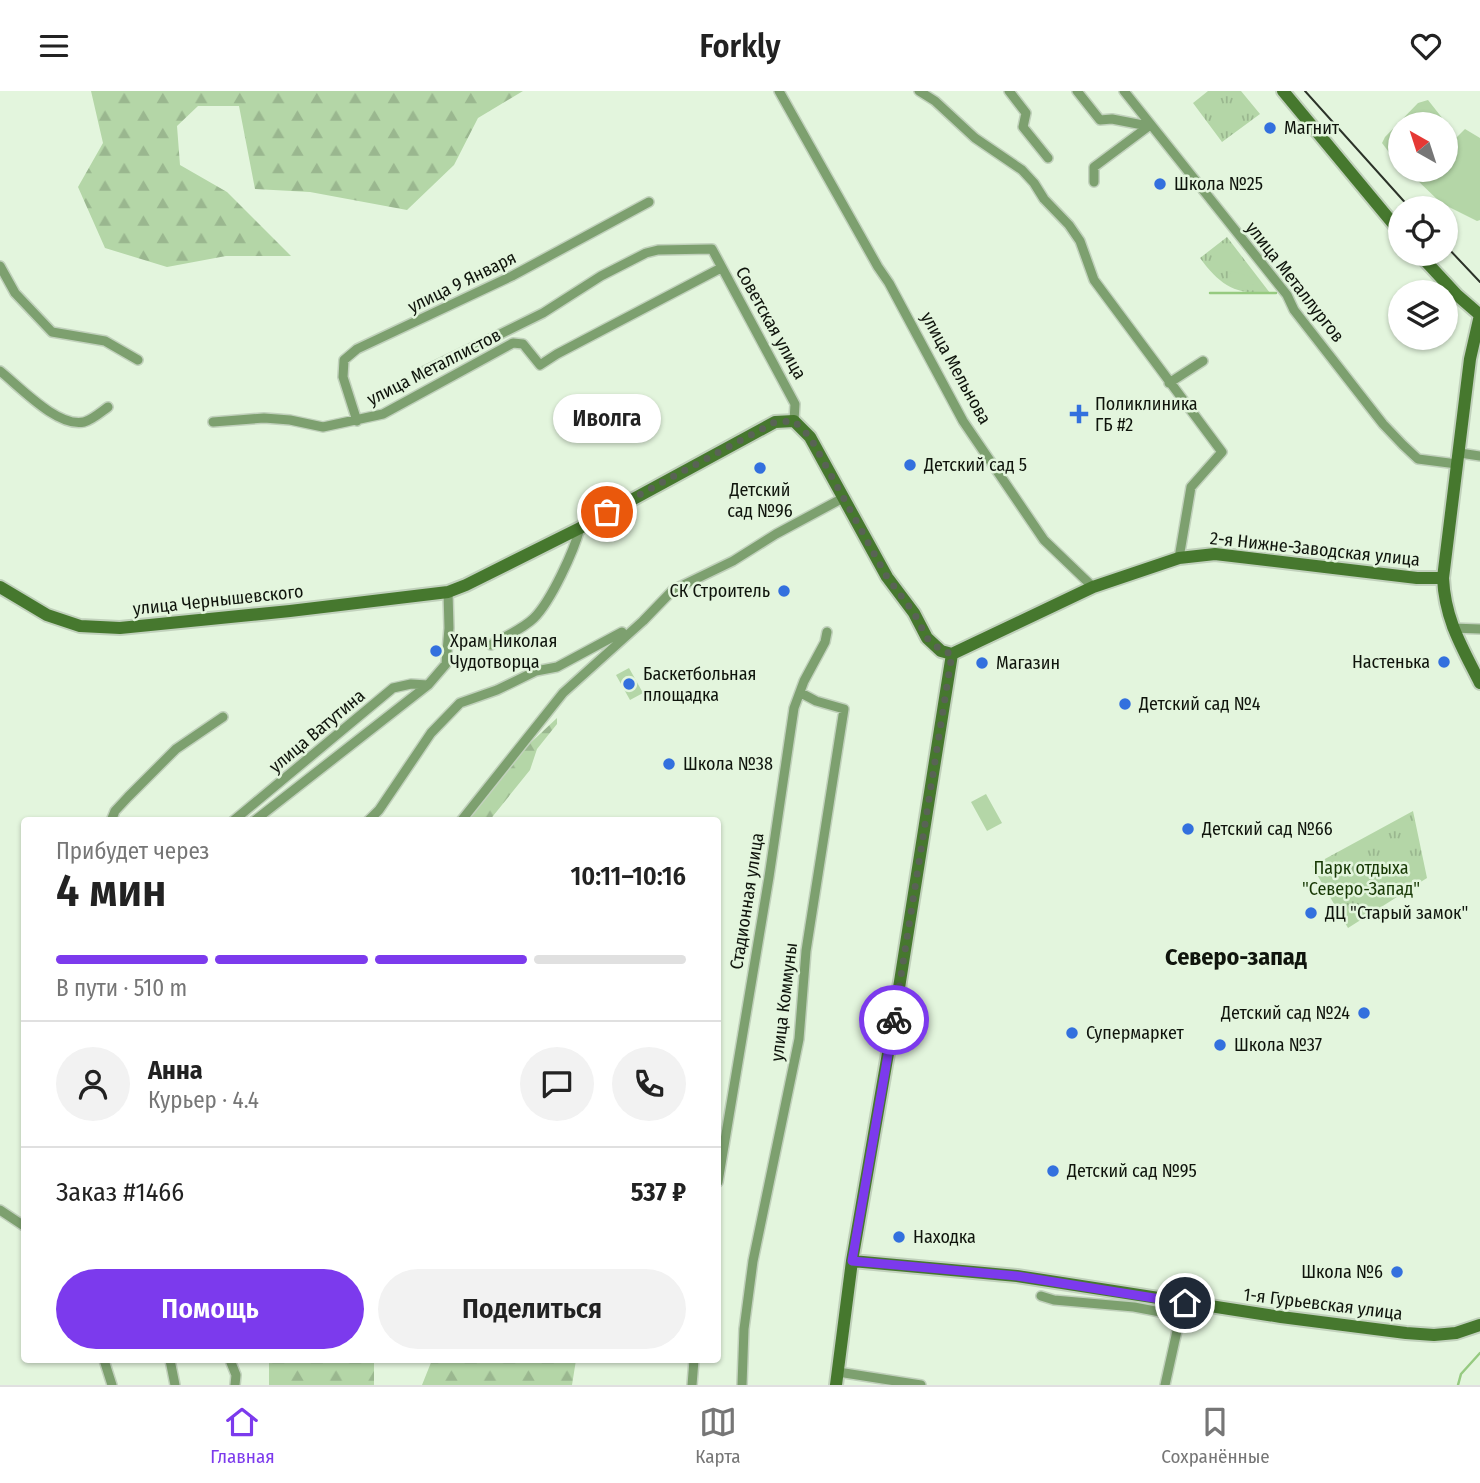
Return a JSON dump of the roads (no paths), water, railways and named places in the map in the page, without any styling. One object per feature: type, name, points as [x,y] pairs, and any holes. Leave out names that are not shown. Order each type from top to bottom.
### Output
[{"type":"main road","points":[[1283,91],[1388,218]]},
{"type":"main road","points":[[1430,266],[1480,315],[1470,359],[1443,578],[1444,602],[1452,628],[1480,683]]},
{"type":"main road","name":"Советская улица","points":[[794,421],[810,437],[887,577],[914,613],[927,638],[942,651],[952,654]]},
{"type":"main road","name":"улица Чернышевского","points":[[0,587],[47,615],[80,626],[120,628],[448,592],[580,528],[775,422],[794,421]]},
{"type":"main road","name":"2-я Нижне-Заводская улица","points":[[952,654],[1093,586],[1179,558],[1215,554],[1417,578],[1443,578]]},
{"type":"main road","points":[[837,1378],[852,1261],[895,1013],[952,654]]},
{"type":"main road","name":"1-я Гурьевская улица","points":[[852,1261],[1017,1276],[1281,1317],[1406,1333],[1456,1333],[1480,1325]]},
{"type":"street","name":"улица Мельнова","points":[[779,91],[964,421],[1044,540],[1093,586]]},
{"type":"street","points":[[919,91],[935,101],[975,138],[1022,170],[1034,183],[1044,199],[1080,241],[1094,280],[1222,452],[1191,487],[1179,558]]},
{"type":"street","points":[[1009,91],[1026,113],[1023,127],[1048,158]]},
{"type":"street","points":[[1077,91],[1100,120],[1112,119],[1149,125]]},
{"type":"street","name":"улица Металлургов","points":[[1124,91],[1287,295],[1294,310],[1383,424],[1418,459],[1480,456]]},
{"type":"street","points":[[1094,182],[1094,167],[1149,125]]},
{"type":"street","name":"улица 9 Января","points":[[357,421],[342,376],[344,360],[357,349],[512,276],[649,202]]},
{"type":"street","name":"улица Металлистов","points":[[417,375],[543,313],[601,276],[646,253],[658,250],[712,250]]},
{"type":"street","name":"Советская улица","points":[[712,250],[795,404],[794,421]]},
{"type":"street","points":[[0,266],[15,293],[52,332],[105,341],[138,360]]},
{"type":"street","name":"улица Металлистов","points":[[213,422],[264,418],[323,427],[383,414],[513,343],[523,344],[540,365],[556,354],[721,268]]},
{"type":"street","points":[[1169,383],[1203,361]]},
{"type":"street","points":[[0,371],[51,413],[74,423],[87,422],[108,407]]},
{"type":"street","points":[[464,817],[563,692],[643,621],[673,590],[733,561],[843,498]]},
{"type":"street","points":[[491,645],[532,620],[543,608],[576,544],[580,528]]},
{"type":"street","name":"улица Ватутина","points":[[259,817],[428,685],[446,664],[448,592]]},
{"type":"street","points":[[372,817],[431,733],[460,703],[536,671],[557,667],[643,621]]},
{"type":"street","points":[[1452,628],[1480,629]]},
{"type":"street","name":"Стадионная улица","points":[[721,1163],[794,708],[804,681],[825,642],[827,632]]},
{"type":"street","name":"улица Ватутина","points":[[238,817],[393,688],[411,684],[428,685]]},
{"type":"street","name":"улица Коммуны","points":[[742,1385],[744,1329],[753,1261],[799,1039],[806,951],[844,709],[816,701],[801,693]]},
{"type":"street","points":[[113,817],[128,797],[176,749],[223,717]]},
{"type":"street","points":[[0,1210],[21,1224]]},
{"type":"street","points":[[1041,1296],[1054,1300],[1156,1310],[1176,1315],[1178,1322],[1166,1385]]},
{"type":"street","points":[[105,1363],[112,1385]]},
{"type":"street","points":[[171,1363],[175,1385]]},
{"type":"street","points":[[231,1363],[236,1375],[235,1385]]},
{"type":"street","points":[[692,1385],[694,1363]]},
{"type":"street","points":[[837,1378],[921,1385]]},
{"type":"waterway","points":[[1210,293],[1276,293]]},
{"type":"waterway","points":[[1458,1385],[1461,1374],[1480,1353]]},
{"type":"tram line","points":[[1305,91],[1399,196]]},
{"type":"tram line","points":[[1458,259],[1480,282]]},
{"type":"place","name":"Магнит","points":[[1270,128]]},
{"type":"place","name":"Школа №25","points":[[1160,184]]},
{"type":"place","name":"Поликлиника ГБ #2","points":[[1079,414]]},
{"type":"place","name":"Детский сад 5","points":[[910,465]]},
{"type":"place","name":"Детский сад №96","points":[[760,468]]},
{"type":"place","name":"Иволга","points":[[607,512]]},
{"type":"place","name":"СК Строитель","points":[[784,591]]},
{"type":"place","name":"Храм Николая Чудотворца","points":[[436,651]]},
{"type":"place","name":"Настенька","points":[[1444,662]]},
{"type":"place","name":"Магазин","points":[[982,663]]},
{"type":"place","name":"Баскетбольная площадка","points":[[629,684]]},
{"type":"place","name":"Детский сад №4","points":[[1125,704]]},
{"type":"place","name":"Школа №38","points":[[669,764]]},
{"type":"place","name":"Детский сад №66","points":[[1188,829]]},
{"type":"place","name":"ДЦ \"Старый замок\"","points":[[1311,913]]},
{"type":"place","name":"Детский сад №24","points":[[1364,1013]]},
{"type":"place","name":"Супермаркет","points":[[1072,1033]]},
{"type":"place","name":"Школа №37","points":[[1220,1045]]},
{"type":"place","name":"Детский сад №95","points":[[1053,1171]]},
{"type":"place","name":"Находка","points":[[899,1237]]},
{"type":"place","name":"Школа №6","points":[[1397,1272]]},
{"type":"district","name":"Северо-запад","points":[[1236,957]]},
{"type":"park label","name":"Парк отдыха \"Северо-Запад\"","points":[[1361,878]]}]
